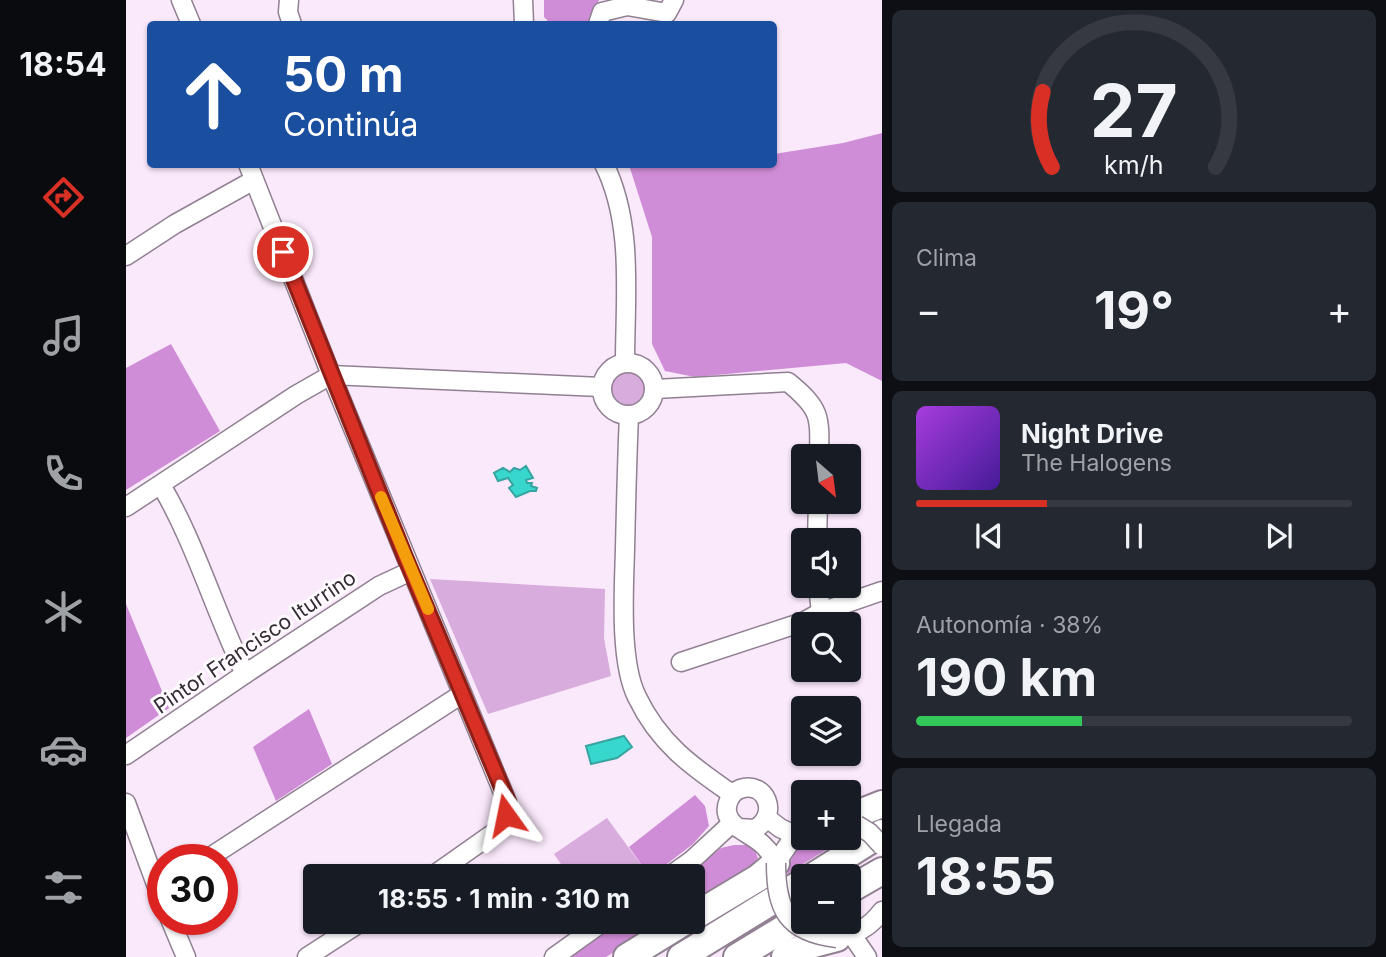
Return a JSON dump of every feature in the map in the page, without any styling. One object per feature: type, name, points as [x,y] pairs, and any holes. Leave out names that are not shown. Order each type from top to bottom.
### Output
[{"type":"highway","points":[[861,816],[882,804]]},
{"type":"highway","points":[[833,864],[882,833]]},
{"type":"highway","points":[[705,910],[758,878],[776,861]]},
{"type":"highway","points":[[861,883],[882,871]]},
{"type":"highway","points":[[681,957],[791,889]]},
{"type":"highway","points":[[737,957],[791,924]]},
{"type":"highway","points":[[627,957],[664,934]]},
{"type":"highway","points":[[785,957],[806,946],[845,937]]},
{"type":"street","points":[[181,0],[190,21]]},
{"type":"street","points":[[289,0],[291,21]]},
{"type":"street","points":[[523,0],[524,21]]},
{"type":"street","points":[[599,21],[603,12],[627,6],[667,13],[674,0]]},
{"type":"street","points":[[606,168],[613,183],[624,228],[625,362]]},
{"type":"street","points":[[126,256],[251,172],[411,572],[508,802],[502,827],[449,864]]},
{"type":"street","points":[[625,362],[640,364],[651,374],[655,389],[651,402],[642,412],[629,415],[614,412],[604,402],[601,387],[604,375],[613,366],[625,362]]},
{"type":"street","points":[[126,507],[296,395],[331,375],[601,387]]},
{"type":"street","points":[[655,389],[788,382],[804,395],[820,418],[819,444]]},
{"type":"street","points":[[629,415],[624,609],[629,677],[654,727],[689,765],[732,794]]},
{"type":"street","points":[[161,485],[175,508],[224,630],[245,674]]},
{"type":"street","name":"Pintor Francisco Iturrino","points":[[126,755],[379,586],[411,572]]},
{"type":"street","points":[[819,598],[821,612],[882,591]]},
{"type":"street","points":[[681,662],[791,626]]},
{"type":"street","points":[[230,844],[462,694]]},
{"type":"street","points":[[735,825],[746,830],[755,829],[767,818],[769,808],[760,791],[741,789],[732,794],[727,803],[727,813],[735,825],[762,843],[776,861],[776,890],[783,910],[797,926],[816,936],[845,937],[872,924],[882,911]]},
{"type":"street","points":[[126,803],[147,856]]},
{"type":"street","points":[[767,818],[780,828],[791,831]]},
{"type":"street","points":[[686,864],[735,825]]},
{"type":"street","points":[[861,828],[882,846]]},
{"type":"street","points":[[776,861],[791,843]]},
{"type":"street","points":[[307,957],[342,934]]},
{"type":"street","points":[[554,957],[586,934]]},
{"type":"street","points":[[177,935],[186,957]]},
{"type":"street","points":[[845,937],[866,957]]},
{"type":"shaded area","points":[[544,0],[599,0],[589,21],[548,21],[544,17]]},
{"type":"shaded area","points":[[882,133],[882,381],[846,363],[695,377],[665,371],[652,344],[652,237],[630,168],[777,168],[777,154],[843,143]]},
{"type":"shaded area","points":[[171,344],[220,431],[126,490],[126,368]]},
{"type":"shaded area","points":[[629,369],[637,370],[643,375],[648,381],[648,397],[643,403],[637,408],[629,409],[621,408],[615,403],[610,397],[609,389],[610,381],[615,375],[621,370]]},
{"type":"shaded area","points":[[526,466],[533,478],[526,480],[527,483],[532,483],[531,486],[537,488],[536,491],[516,497],[509,488],[513,485],[508,478],[498,481],[494,473],[503,468],[510,472],[514,468],[520,470]]},
{"type":"shaded area","points":[[430,579],[605,589],[604,638],[611,676],[488,714]]},
{"type":"shaded area","points":[[126,604],[169,708],[126,738]]},
{"type":"shaded area","points":[[309,709],[332,764],[276,801],[253,747]]},
{"type":"shaded area","points":[[624,736],[632,747],[617,758],[591,764],[586,746]]},
{"type":"shaded area","points":[[695,795],[705,806],[709,826],[693,844],[667,864],[641,864],[629,847]]},
{"type":"shaded area","points":[[607,818],[641,864],[561,864],[554,854]]},
{"type":"shaded area","points":[[749,845],[758,858],[751,866],[705,895],[705,864],[701,864],[721,848]]},
{"type":"shaded area","points":[[796,850],[826,850],[803,864],[791,864],[791,872],[787,874]]},
{"type":"shaded area","points":[[603,934],[643,934],[606,957],[570,957]]},
{"type":"slow traffic","points":[[381,497],[428,609]]},
{"type":"route","points":[[283,252],[405,557],[508,802],[506,815]]}]
